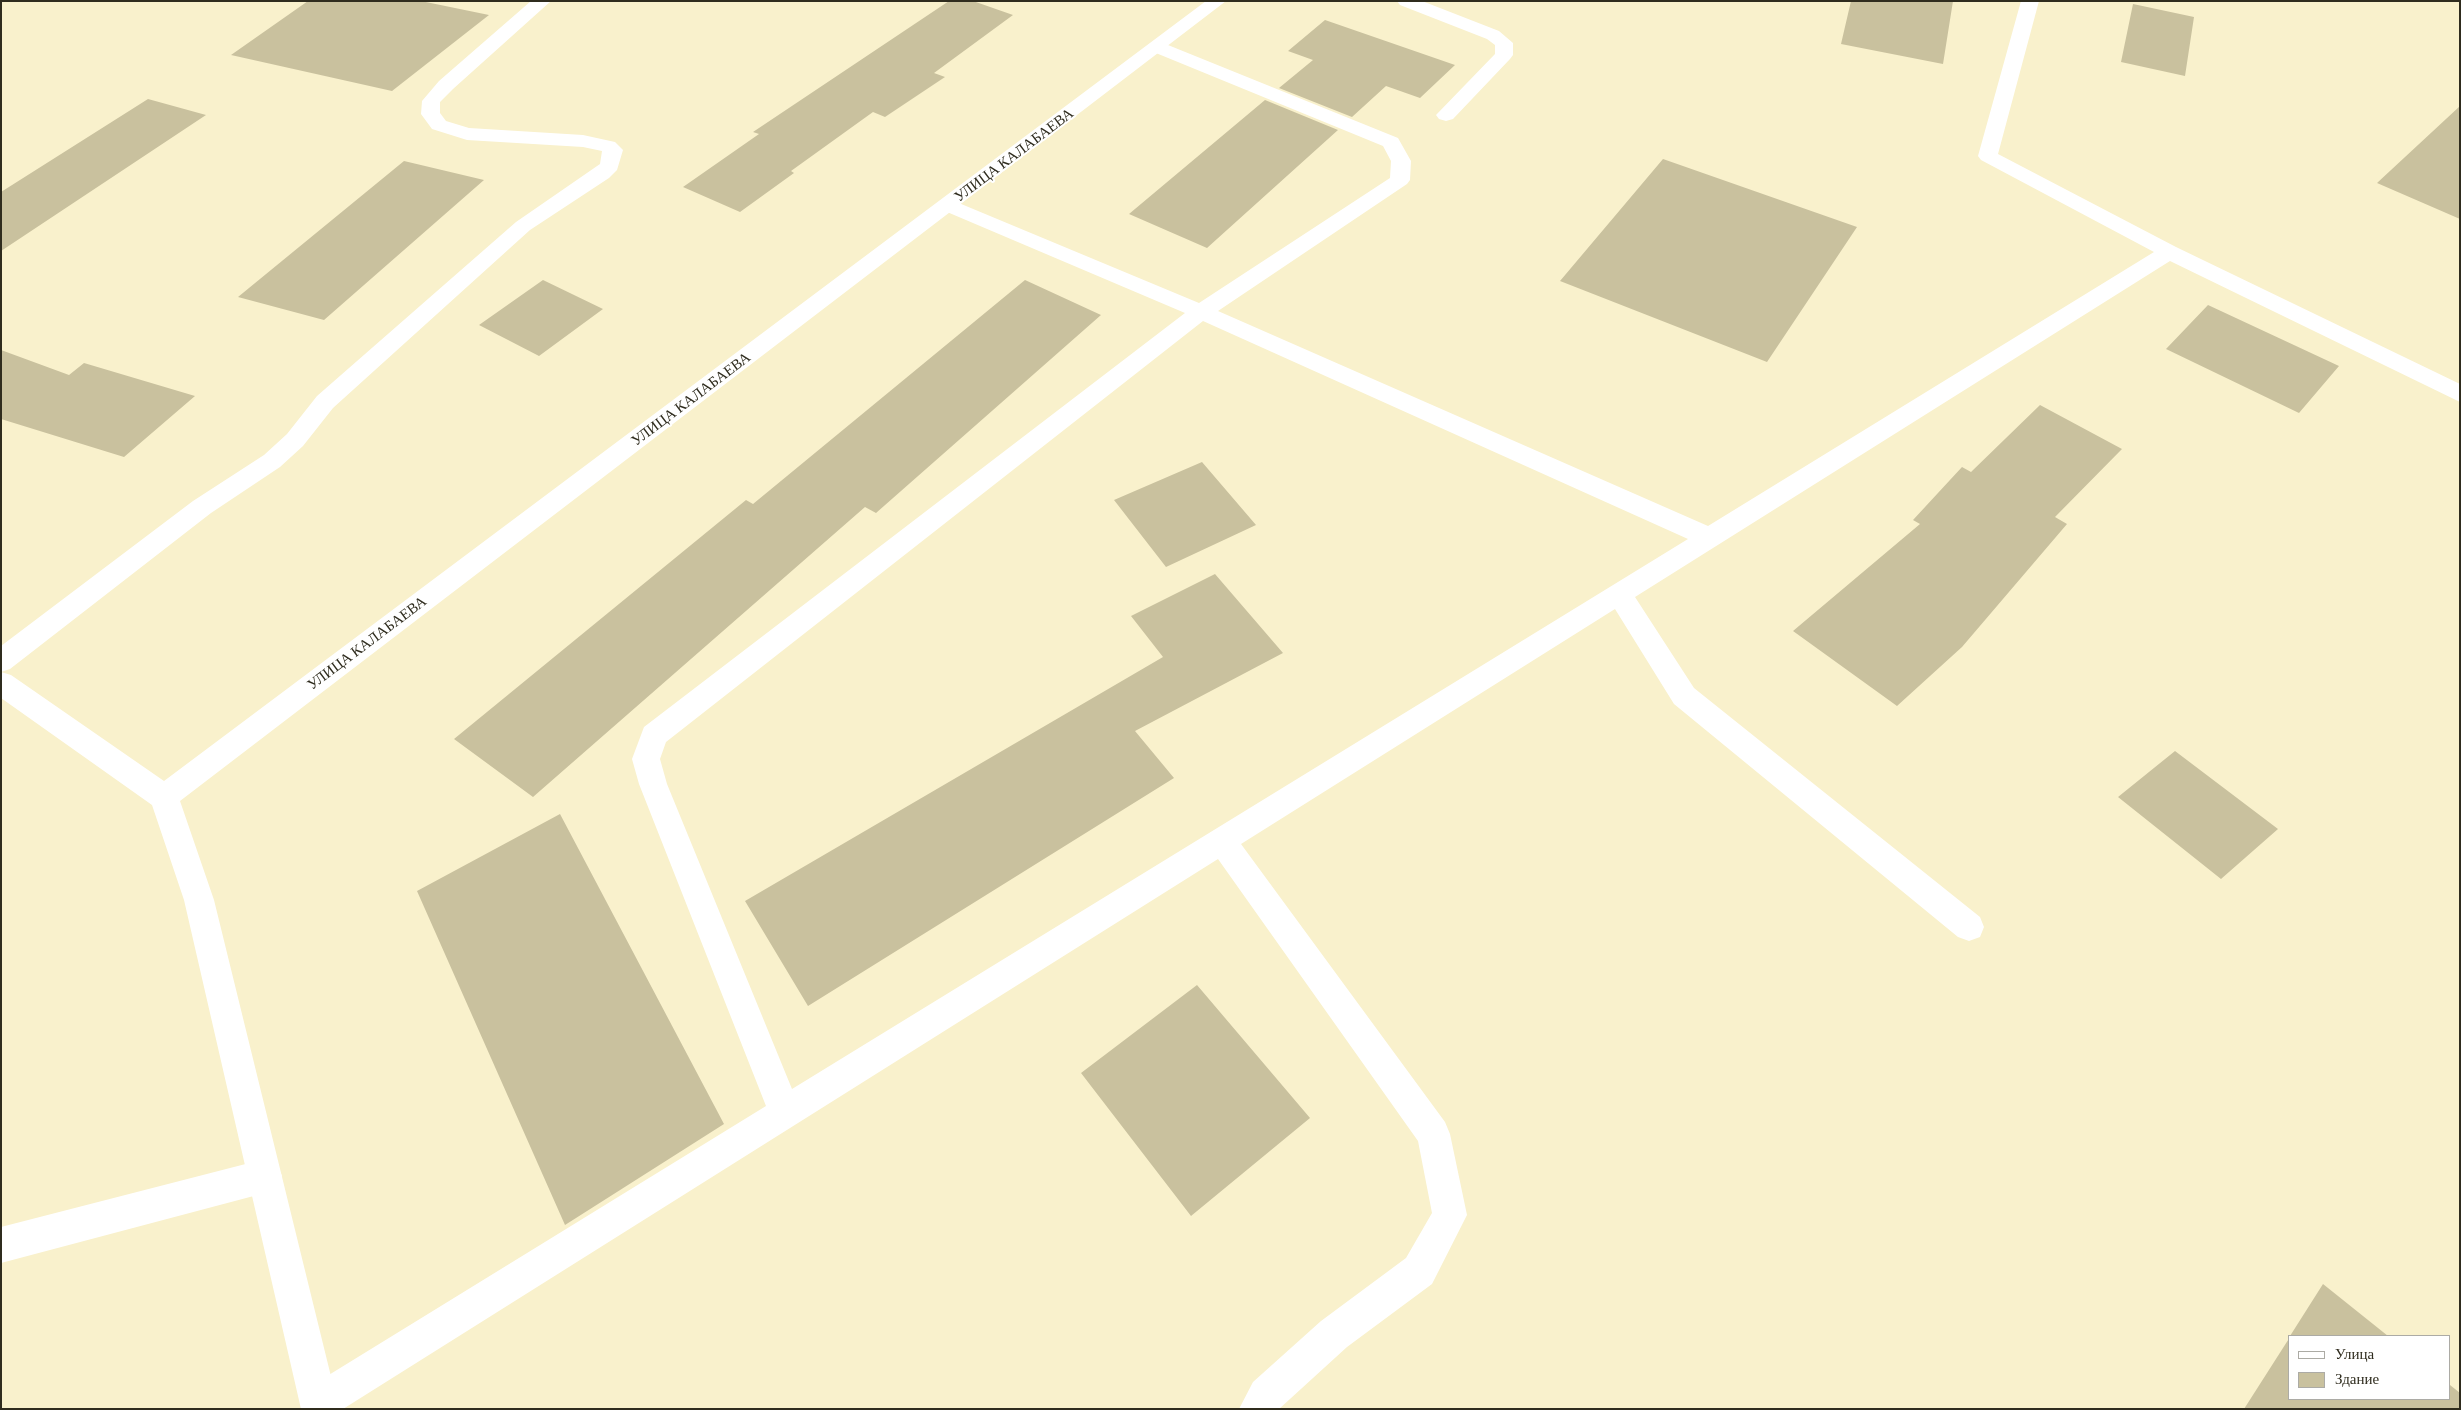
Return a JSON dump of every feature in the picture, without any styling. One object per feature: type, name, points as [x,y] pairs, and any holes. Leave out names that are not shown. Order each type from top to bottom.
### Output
[{"type":"street","points":[[1,661],[202,507],[272,461],[295,440],[325,402],[523,226],[572,191],[602,174],[610,166],[613,150],[608,146],[584,141],[466,134],[439,125],[430,114],[430,101],[542,1]]},
{"type":"street","name":"УЛИЦА КАЛАБАЕВА","points":[[164,797],[1217,1]]},
{"type":"street","points":[[1406,1],[1493,35],[1504,43],[1504,55],[1446,115]]},
{"type":"street","points":[[2030,1],[1988,156],[2169,252],[2460,394]]},
{"type":"street","points":[[785,1112],[653,784],[646,759],[654,735],[1202,312],[1400,180],[1401,161],[1390,142],[1157,47]]},
{"type":"street","points":[[947,205],[1202,312],[1710,538]]},
{"type":"street","points":[[1,683],[164,797],[199,900],[319,1405],[785,1112],[2169,252]]},
{"type":"street","points":[[1619,594],[1684,696],[1970,927]]},
{"type":"street","points":[[1222,841],[1433,1134],[1450,1215],[1419,1271],[1334,1334],[1266,1395],[1258,1409]]},
{"type":"street","points":[[1,1245],[265,1176]]},
{"type":"building","points":[[308,1],[421,1],[489,15],[392,91],[231,55]]},
{"type":"building","points":[[949,1],[973,1],[1013,15],[934,73],[945,77],[885,117],[873,112],[791,171],[794,173],[740,212],[683,187],[759,134],[753,132]]},
{"type":"building","points":[[1851,1],[1953,1],[1943,64],[1841,44]]},
{"type":"building","points":[[2133,4],[2194,17],[2185,76],[2121,62]]},
{"type":"building","points":[[1325,20],[1455,65],[1420,98],[1386,86],[1352,117],[1279,88],[1313,60],[1288,51]]},
{"type":"building","points":[[148,99],[206,115],[1,251],[1,192]]},
{"type":"building","points":[[1265,100],[1338,130],[1207,248],[1129,214]]},
{"type":"building","points":[[2460,106],[2460,219],[2377,183]]},
{"type":"building","points":[[1663,159],[1857,227],[1767,362],[1560,281]]},
{"type":"building","points":[[404,161],[484,180],[324,320],[238,297]]},
{"type":"building","points":[[543,280],[603,309],[539,356],[479,325]]},
{"type":"building","points":[[1025,280],[1101,315],[876,513],[865,507],[533,797],[454,739],[746,500],[753,504]]},
{"type":"building","points":[[2208,305],[2339,366],[2299,413],[2166,349]]},
{"type":"building","points":[[1,350],[69,375],[84,363],[195,396],[124,457],[1,419]]},
{"type":"building","points":[[2040,405],[2122,449],[2055,517],[2067,524],[1962,647],[1897,706],[1793,631],[1920,524],[1913,520],[1962,467],[1971,472]]},
{"type":"building","points":[[1202,462],[1256,525],[1166,567],[1114,500]]},
{"type":"building","points":[[1215,574],[1283,653],[1135,731],[1174,778],[808,1006],[745,901],[1163,657],[1131,616]]},
{"type":"building","points":[[2175,751],[2278,829],[2221,879],[2118,797]]},
{"type":"building","points":[[560,814],[724,1124],[565,1225],[417,891]]},
{"type":"building","points":[[1197,985],[1310,1118],[1191,1216],[1081,1073]]},
{"type":"building","points":[[2323,1284],[2387,1335],[2291,1335]]},
{"type":"building","points":[[2288,1340],[2288,1400],[2451,1400],[2451,1386],[2460,1393],[2460,1409],[2244,1409]]}]
